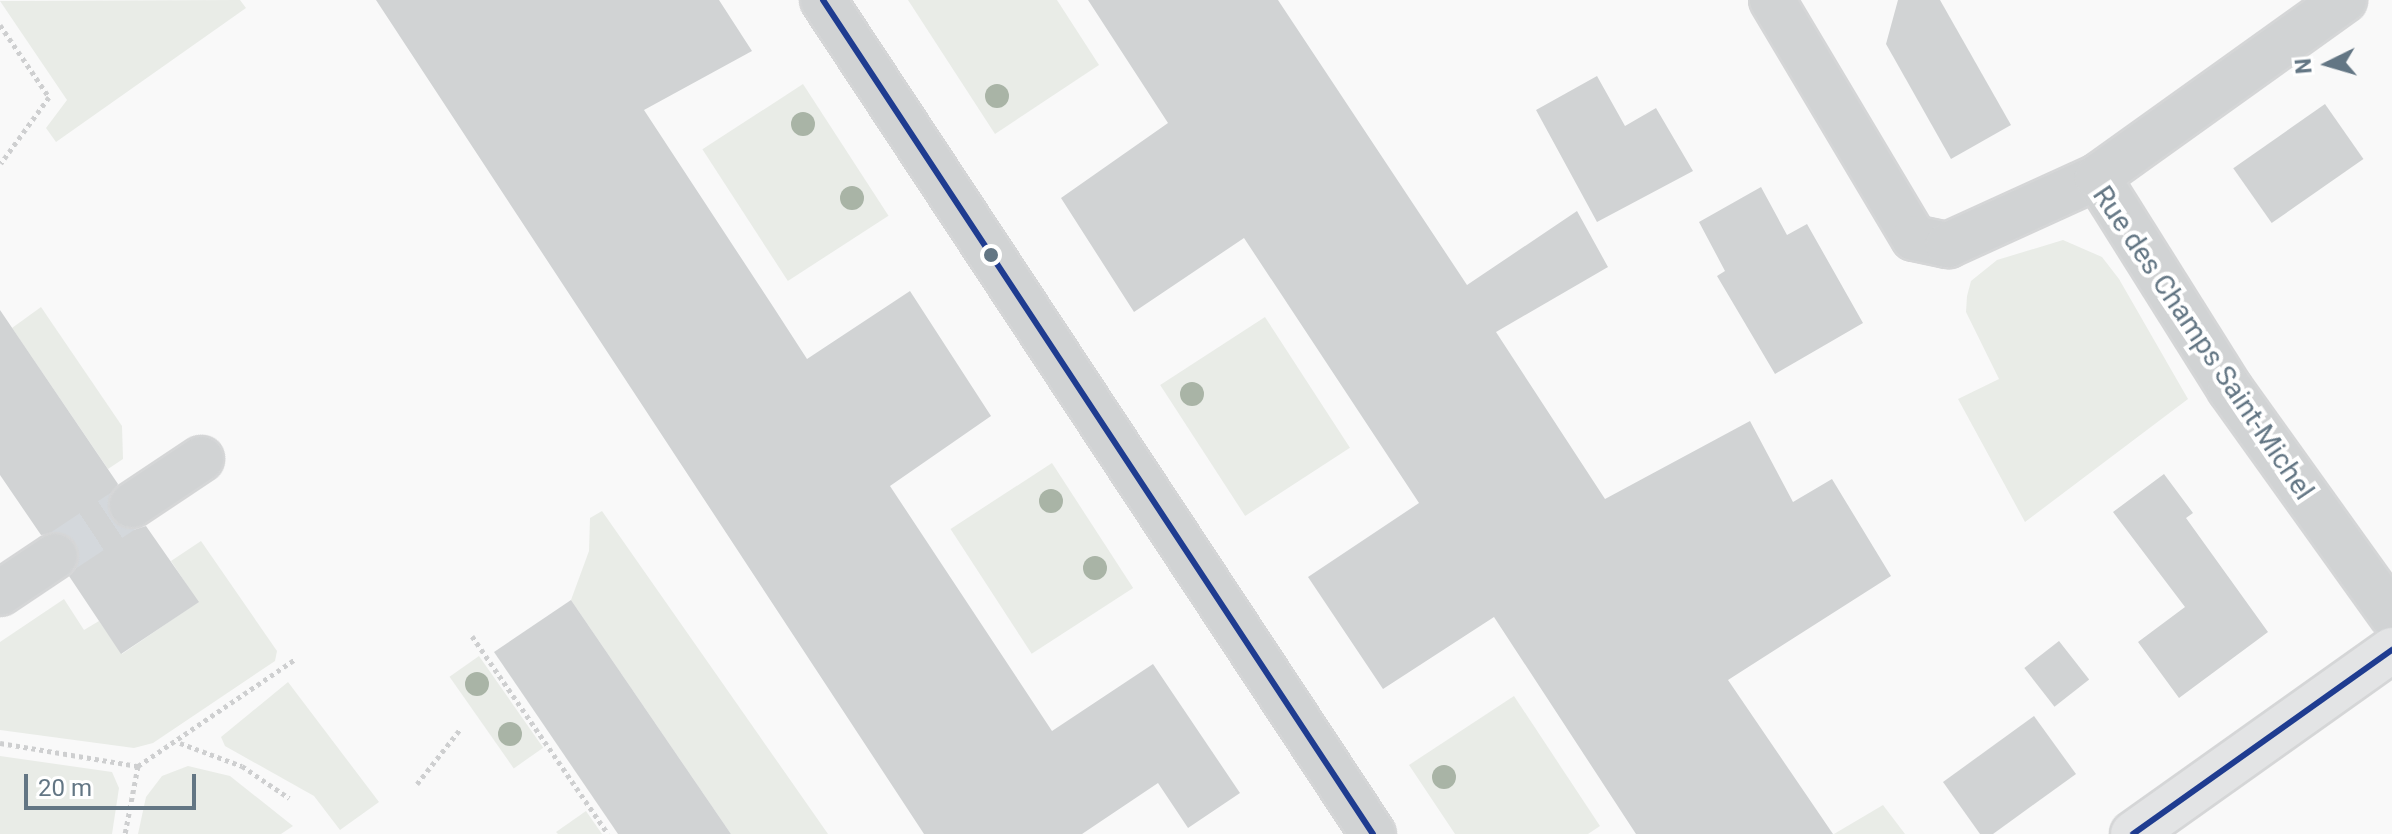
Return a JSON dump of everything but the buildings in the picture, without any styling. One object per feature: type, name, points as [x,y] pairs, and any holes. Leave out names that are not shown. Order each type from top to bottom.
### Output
[{"type":"street","points":[[823,0],[1373,834]]},
{"type":"street","name":"Rue des Champs Saint-Michel","points":[[1772,0],[1914,238],[1948,245],[2097,177],[2230,389],[2392,615]]},
{"type":"street","points":[[2097,177],[2344,0]]},
{"type":"street","points":[[132,505],[201,459]]},
{"type":"street","points":[[0,593],[55,556]]},
{"type":"street","points":[[2133,834],[2392,650]]},
{"type":"path","points":[[0,25],[49,97],[1,163]]},
{"type":"path","points":[[472,636],[608,834]]},
{"type":"path","points":[[0,743],[138,766],[179,743],[294,660]]},
{"type":"path","points":[[417,784],[461,728]]},
{"type":"path","points":[[179,743],[242,766],[289,798]]},
{"type":"path","points":[[125,834],[138,766]]},
{"type":"shaded area","points":[[240,0],[246,8],[56,142],[46,128],[67,100],[0,1]]},
{"type":"shaded area","points":[[908,0],[1057,0],[1099,65],[995,134]]},
{"type":"shaded area","points":[[803,84],[889,216],[788,281],[702,149]]},
{"type":"shaded area","points":[[2063,240],[2102,257],[2119,279],[2188,399],[2025,522],[1958,399],[1999,379],[1966,312],[1967,296],[1971,281],[1997,260]]},
{"type":"shaded area","points":[[41,307],[122,426],[123,459],[108,469],[12,328]]},
{"type":"shaded area","points":[[1265,317],[1350,448],[1245,516],[1160,385]]},
{"type":"shaded area","points":[[1052,463],[1133,588],[1032,654],[951,529]]},
{"type":"shaded area","points":[[602,511],[828,834],[731,834],[571,600],[589,551],[590,518]]},
{"type":"shaded area","points":[[201,541],[277,651],[275,661],[153,743],[134,748],[0,730],[0,642],[64,599],[84,630],[99,621],[122,654],[198,602],[171,561]]},
{"type":"shaded area","points":[[479,656],[543,748],[514,768],[450,677]]},
{"type":"shaded area","points":[[288,682],[379,802],[340,830],[314,796],[225,746],[221,737]]},
{"type":"shaded area","points":[[1514,696],[1600,826],[1588,834],[1455,834],[1409,765]]},
{"type":"shaded area","points":[[0,756],[112,772],[119,788],[112,834],[0,834]]},
{"type":"shaded area","points":[[188,766],[230,776],[293,826],[281,834],[138,834],[146,797],[162,776]]},
{"type":"shaded area","points":[[1883,805],[1905,834],[1834,834]]},
{"type":"shaded area","points":[[586,811],[602,834],[556,832]]},
{"type":"tunnel","points":[[55,556],[132,505]]},
{"type":"transit line","points":[[823,0],[1373,834]]},
{"type":"transit line","points":[[2133,834],[2392,650]]}]
